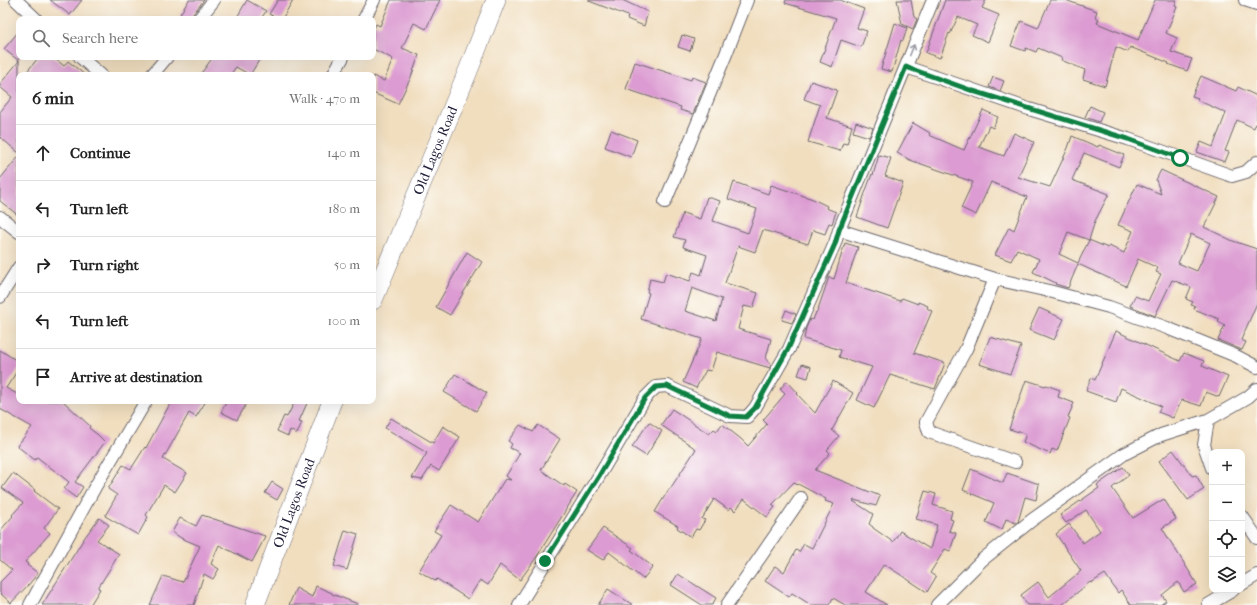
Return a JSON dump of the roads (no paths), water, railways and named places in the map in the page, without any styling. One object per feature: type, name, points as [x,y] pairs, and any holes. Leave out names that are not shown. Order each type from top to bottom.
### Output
[{"type":"main road","name":"Old Lagos Road","points":[[376,293],[496,0]]},
{"type":"main road","name":"Old Lagos Road","points":[[255,605],[331,404]]},
{"type":"street","points":[[16,0],[33,16]]},
{"type":"street","points":[[201,16],[214,0]]},
{"type":"street","points":[[366,16],[374,0]]},
{"type":"street","points":[[665,202],[747,0]]},
{"type":"street","points":[[519,605],[599,476],[645,398],[656,387],[667,386],[730,416],[746,417],[755,408],[788,349],[835,244],[839,230],[933,0]]},
{"type":"street","points":[[1245,0],[1257,4]]},
{"type":"street","points":[[84,60],[98,72]]},
{"type":"street","points":[[154,72],[164,60]]},
{"type":"street","points":[[335,72],[341,60]]},
{"type":"street","points":[[906,67],[1015,104],[1128,139],[1232,176],[1246,172],[1257,162]]},
{"type":"street","points":[[0,217],[16,230]]},
{"type":"street","points":[[839,230],[996,278],[1109,307],[1236,356],[1257,367]]},
{"type":"street","points":[[0,297],[16,272]]},
{"type":"street","points":[[996,278],[966,349],[926,422],[929,432],[1015,462]]},
{"type":"street","points":[[937,605],[982,560],[1032,520],[1124,454],[1161,434],[1208,420],[1257,389]]},
{"type":"street","points":[[30,605],[95,487],[144,404]]},
{"type":"street","points":[[1208,420],[1204,445],[1209,459]]},
{"type":"street","points":[[727,605],[801,498]]},
{"type":"street","points":[[1245,520],[1257,538]]},
{"type":"street","points":[[1245,582],[1257,576]]},
{"type":"street","points":[[1208,605],[1228,593]]}]
